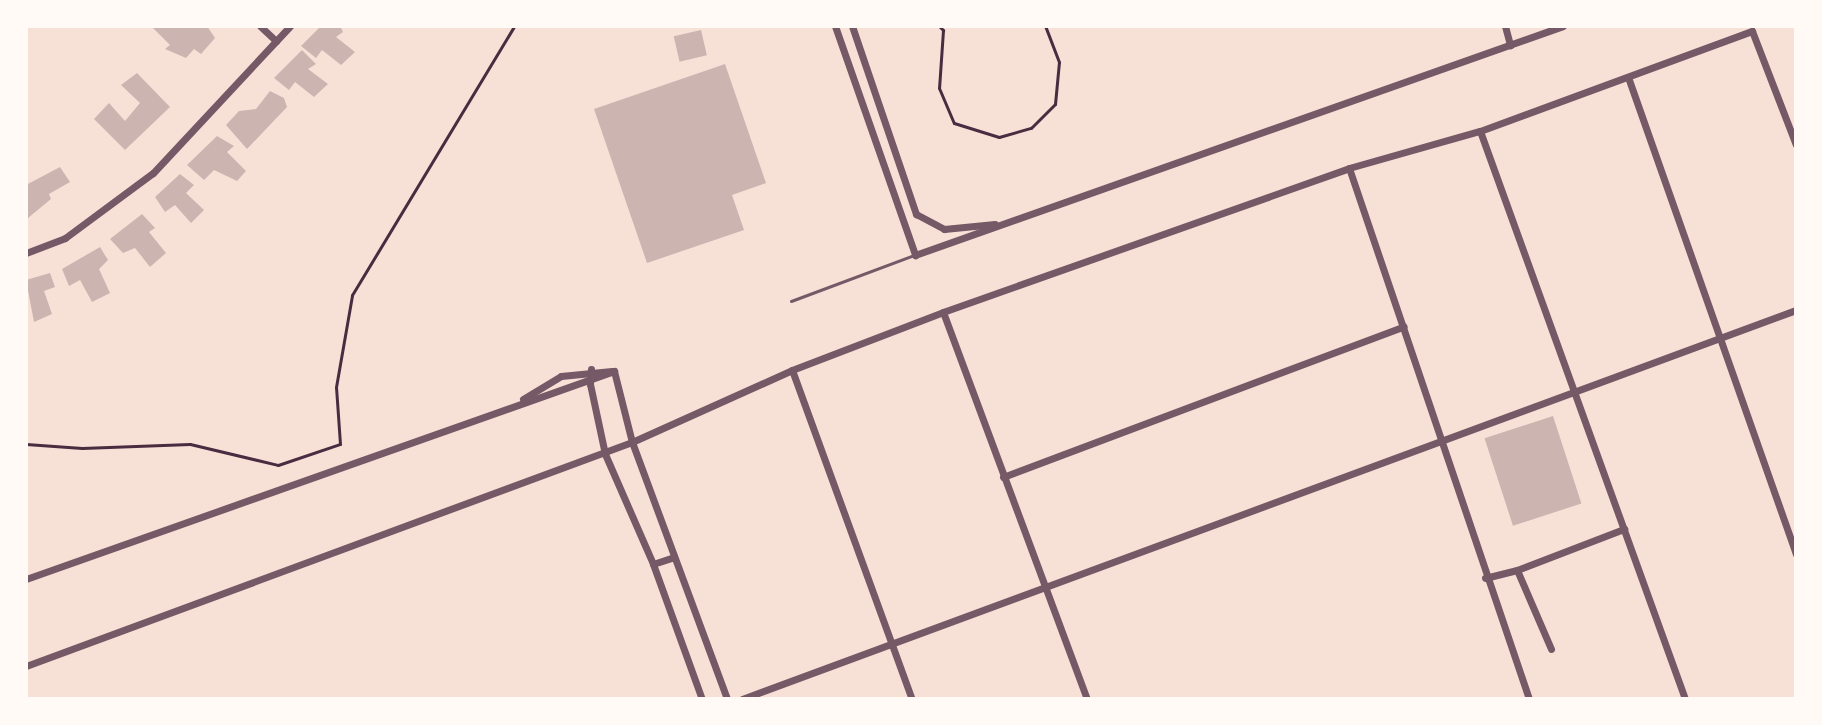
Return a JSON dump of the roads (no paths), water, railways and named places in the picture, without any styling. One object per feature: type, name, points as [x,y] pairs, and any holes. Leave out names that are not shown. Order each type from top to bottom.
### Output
[{"type":"street","points":[[260,26],[276,41]]},
{"type":"street","points":[[26,253],[65,238],[153,173],[290,26]]},
{"type":"street","points":[[835,26],[915,255],[1563,26]]},
{"type":"street","points":[[852,26],[916,214],[944,229],[1007,223]]},
{"type":"street","points":[[1505,26],[1510,45]]},
{"type":"street","points":[[26,666],[632,442],[792,370],[943,312],[1349,168],[1480,131],[1752,31],[1796,145]]},
{"type":"street","points":[[1628,77],[1796,554]]},
{"type":"street","points":[[1480,131],[1685,699]]},
{"type":"street","points":[[1349,168],[1404,326],[1485,578],[1529,699]]},
{"type":"street","points":[[742,699],[1043,591],[1438,438],[1574,393],[1796,310]]},
{"type":"street","points":[[943,312],[1043,591],[1087,699]]},
{"type":"street","points":[[1003,477],[1404,326]]},
{"type":"street","points":[[517,402],[561,376],[591,369],[614,371]]},
{"type":"street","points":[[591,369],[590,383],[605,451],[653,564],[702,699]]},
{"type":"street","points":[[792,370],[912,699]]},
{"type":"street","points":[[26,579],[517,402],[590,383],[614,371]]},
{"type":"street","points":[[614,371],[632,442],[727,699]]},
{"type":"street","points":[[1485,578],[1517,570],[1624,529]]},
{"type":"street","points":[[653,564],[674,557]]},
{"type":"street","points":[[1517,570],[1551,649]]},
{"type":"lane","points":[[791,301],[915,255]]}]
